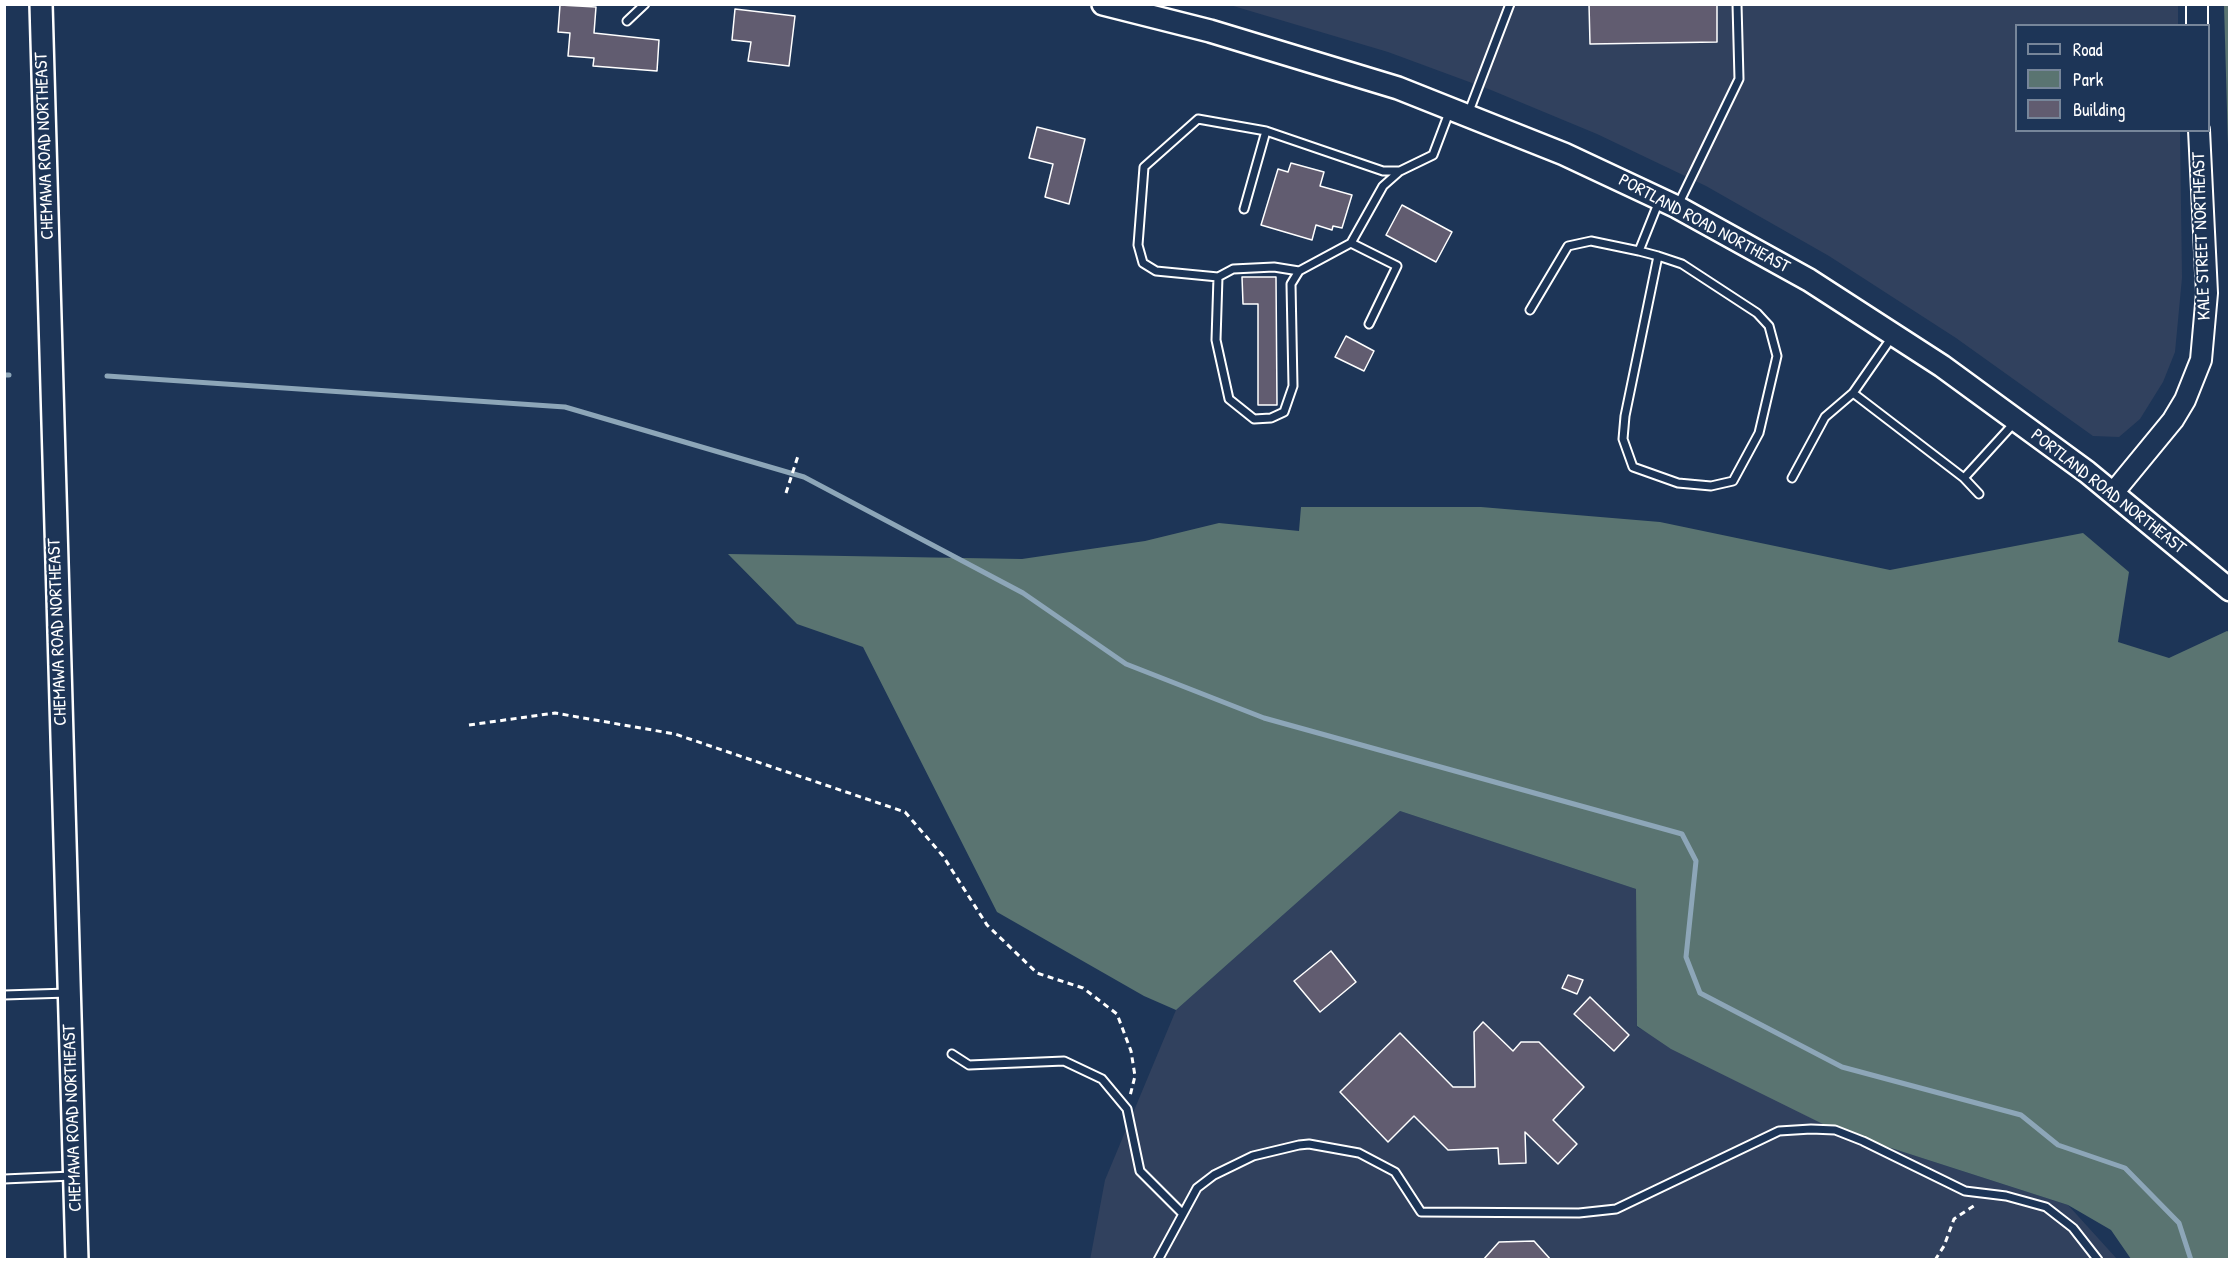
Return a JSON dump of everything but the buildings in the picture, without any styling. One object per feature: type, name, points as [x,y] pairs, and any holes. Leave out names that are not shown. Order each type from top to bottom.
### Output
[{"type":"main road","name":"CHEMAWA ROAD NORTHEAST","points":[[41,4],[77,1260]]},
{"type":"main road","name":"PORTLAND ROAD NORTHEAST","points":[[1103,4],[1311,60],[1459,111],[1564,154],[1668,203],[1809,280],[1894,334],[2017,420],[2113,493],[2229,590]]},
{"type":"street","points":[[2197,4],[2198,24]]},
{"type":"street","name":"KALE STREET NORTHEAST","points":[[2113,493],[2173,420],[2185,400],[2201,360],[2207,293],[2199,132]]},
{"type":"lane","points":[[627,21],[645,4]]},
{"type":"lane","points":[[1218,277],[1216,340],[1229,399],[1254,419],[1271,418],[1284,412],[1293,386],[1291,284],[1299,271],[1351,243],[1383,186],[1400,171],[1433,155],[1459,111],[1510,4]]},
{"type":"lane","points":[[1638,251],[1739,79],[1737,4]]},
{"type":"lane","points":[[1299,271],[1274,267],[1233,269],[1218,277],[1156,271],[1143,263],[1138,245],[1144,166],[1198,119],[1266,131],[1383,171],[1400,171]]},
{"type":"lane","points":[[1244,209],[1266,131]]},
{"type":"lane","points":[[1530,309],[1568,246],[1591,241],[1658,256],[1682,264],[1757,313],[1768,326],[1777,356],[1759,433],[1733,481],[1711,486],[1677,483],[1633,467],[1623,439],[1624,416],[1658,256]]},
{"type":"lane","points":[[1351,243],[1397,266],[1369,324]]},
{"type":"lane","points":[[1792,478],[1825,417],[1853,393],[1894,334]]},
{"type":"lane","points":[[1853,393],[1964,477],[1979,494]]},
{"type":"lane","points":[[1964,477],[2017,420]]},
{"type":"lane","points":[[4,996],[69,993]]},
{"type":"lane","points":[[952,1054],[969,1065],[1064,1061],[1102,1079],[1127,1109],[1140,1171],[1182,1213]]},
{"type":"lane","points":[[1158,1260],[1197,1188],[1215,1175],[1253,1156],[1309,1144],[1359,1153],[1395,1172],[1421,1212],[1579,1213],[1616,1209],[1779,1131],[1811,1129],[1835,1130],[1863,1141],[1965,1191],[2006,1196],[2046,1207],[2073,1228],[2098,1260]]},
{"type":"lane","points":[[4,1179],[75,1176]]},
{"type":"path","points":[[786,493],[798,456]]},
{"type":"path","points":[[469,725],[555,713],[675,734],[904,812],[943,856],[987,925],[1037,973],[1083,988],[1117,1014],[1131,1051],[1135,1076],[1127,1109]]},
{"type":"path","points":[[1935,1260],[1944,1246],[1954,1219],[1971,1206],[2006,1196]]},
{"type":"shaded area","points":[[1230,5],[2178,5],[2178,24],[2015,24],[2015,132],[2180,132],[2182,278],[2175,352],[2163,382],[2140,419],[2119,437],[2093,436],[1956,338],[1829,256],[1706,186],[1597,134],[1491,90],[1388,52]]},
{"type":"shaded area","points":[[1400,811],[1636,889],[1637,1027],[1835,1130],[2068,1205],[2117,1259],[1090,1260],[1105,1180],[1176,1010]]},
{"type":"green space","points":[[2224,5],[2230,5],[2229,180]]},
{"type":"green space","points":[[1301,507],[1481,507],[1660,522],[1890,570],[2083,533],[2129,572],[2118,642],[2169,658],[2229,632],[2229,1259],[2131,1259],[2111,1230],[2068,1205],[1835,1130],[1671,1049],[1637,1026],[1636,889],[1400,811],[1176,1010],[1144,996],[997,912],[863,647],[797,624],[728,554],[1022,559],[1145,541],[1219,523],[1299,531]]},
{"type":"waterway","points":[[4,375],[9,375]]},
{"type":"waterway","points":[[107,376],[565,407],[804,477],[1023,593],[1126,664],[1264,718],[1682,834],[1696,861],[1686,957],[1700,993],[1842,1067],[2021,1115],[2058,1145],[2125,1168],[2179,1223],[2191,1260]]}]
